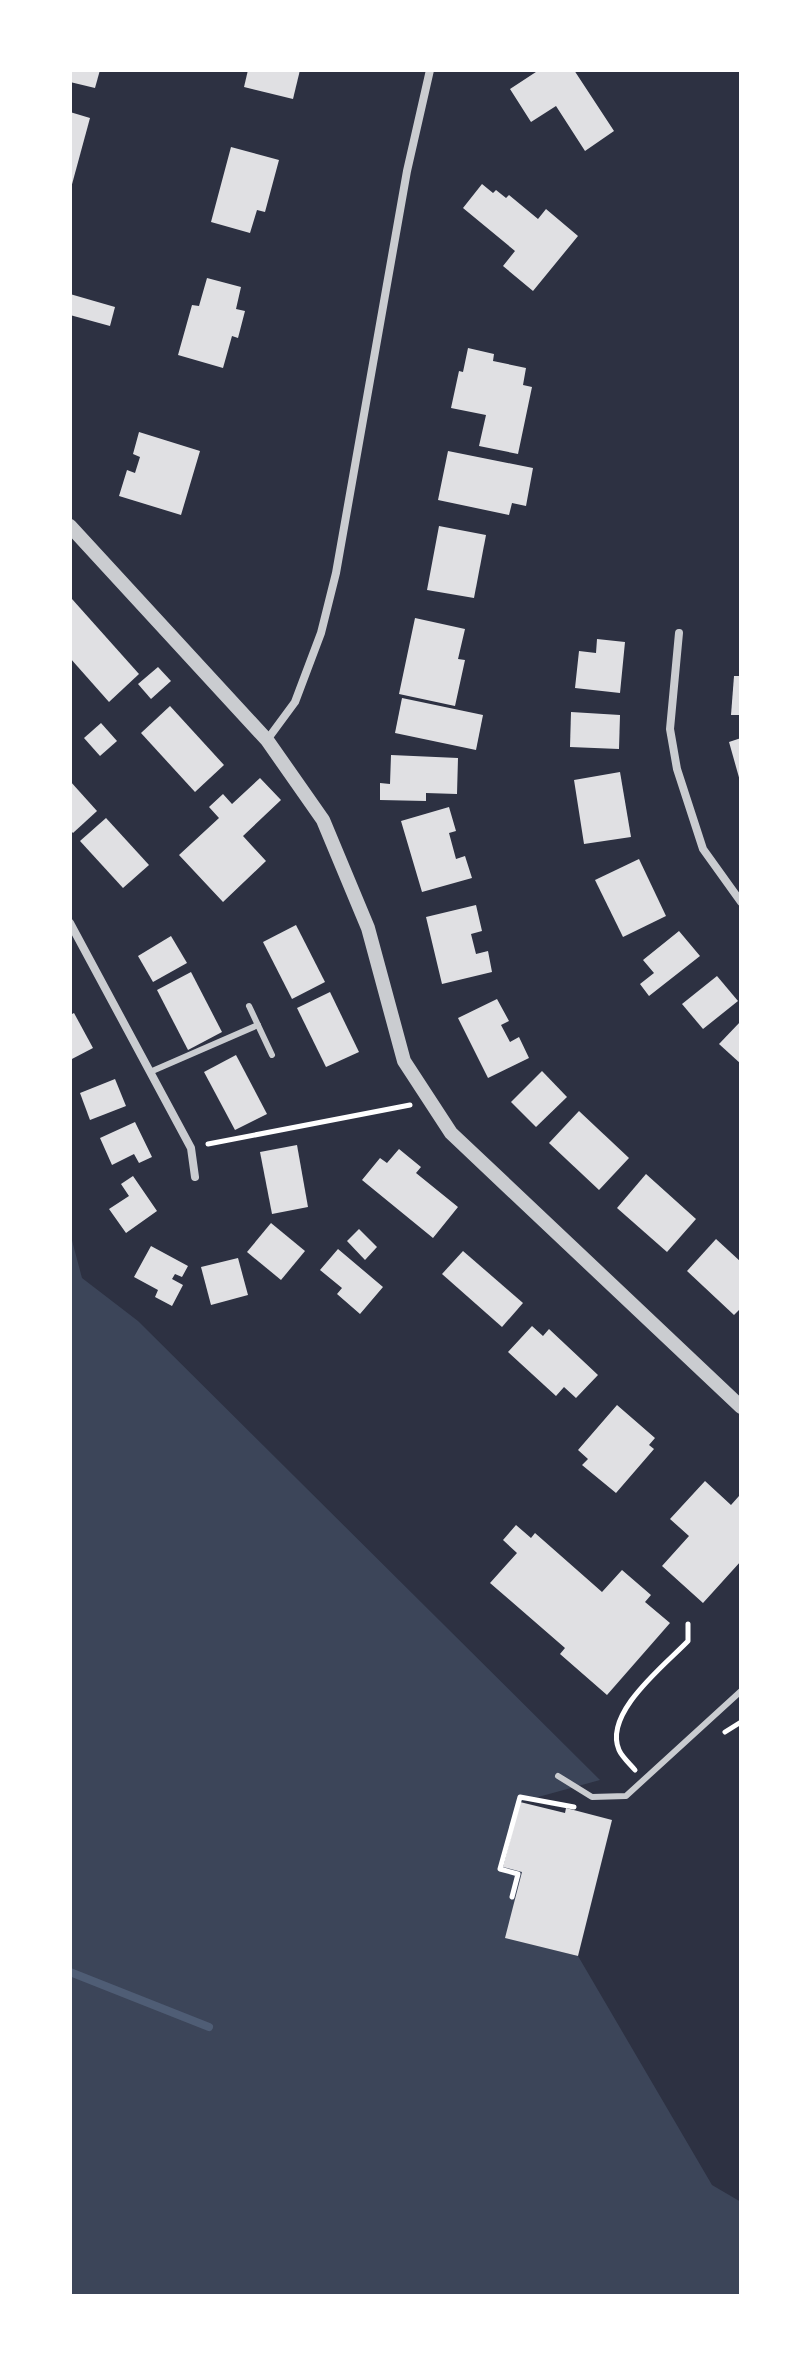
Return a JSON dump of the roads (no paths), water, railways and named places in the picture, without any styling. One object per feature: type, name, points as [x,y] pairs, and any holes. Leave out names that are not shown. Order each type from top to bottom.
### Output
[{"type":"street","points":[[267,740],[295,702],[321,633],[336,573],[407,171],[430,70]]},
{"type":"street","points":[[71,528],[267,740],[323,820],[368,928],[404,1061],[451,1133],[741,1407]]},
{"type":"street","points":[[679,633],[670,729],[677,769],[703,849],[741,902]]},
{"type":"street","points":[[70,923],[191,1148],[195,1177]]},
{"type":"lane","points":[[249,1006],[272,1055]]},
{"type":"lane","points":[[150,1072],[258,1025]]},
{"type":"lane","points":[[558,1776],[592,1797],[626,1796],[741,1691]]},
{"type":"waterway","points":[[70,1972],[209,2027]]}]
